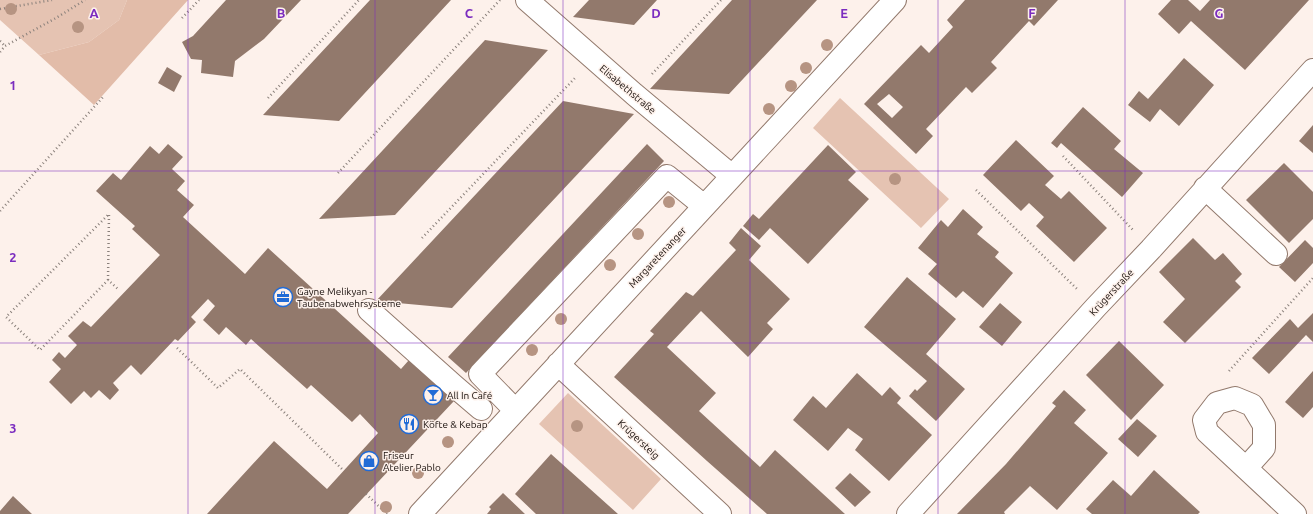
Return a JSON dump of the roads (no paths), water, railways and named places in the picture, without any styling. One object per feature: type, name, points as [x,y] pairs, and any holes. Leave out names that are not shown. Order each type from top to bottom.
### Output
[{"type":"street","name":"Elisabethstraße","points":[[527,0],[593,59],[732,176]]},
{"type":"street","name":"Margaretenanger","points":[[420,514],[895,0]]},
{"type":"street","name":"Krügerstraße","points":[[908,514],[1313,70]]},
{"type":"street","points":[[515,410],[480,374],[667,176],[704,206]]},
{"type":"street","points":[[1205,188],[1276,254]]},
{"type":"street","points":[[369,310],[482,409]]},
{"type":"street","name":"Krügersteig","points":[[558,364],[720,514]]},
{"type":"street","points":[[1246,468],[1264,448],[1264,425],[1252,405],[1235,398],[1217,403],[1204,420],[1207,432],[1295,514]]},
{"type":"place","name":"Gayne Melikyan - Taubenabwehrsysteme","points":[[283,297]]},
{"type":"place","name":"All In Café","points":[[433,395]]},
{"type":"place","name":"Köfte & Kebap","points":[[409,424]]},
{"type":"place","name":"Friseur Atelier Pablo","points":[[369,461]]}]
